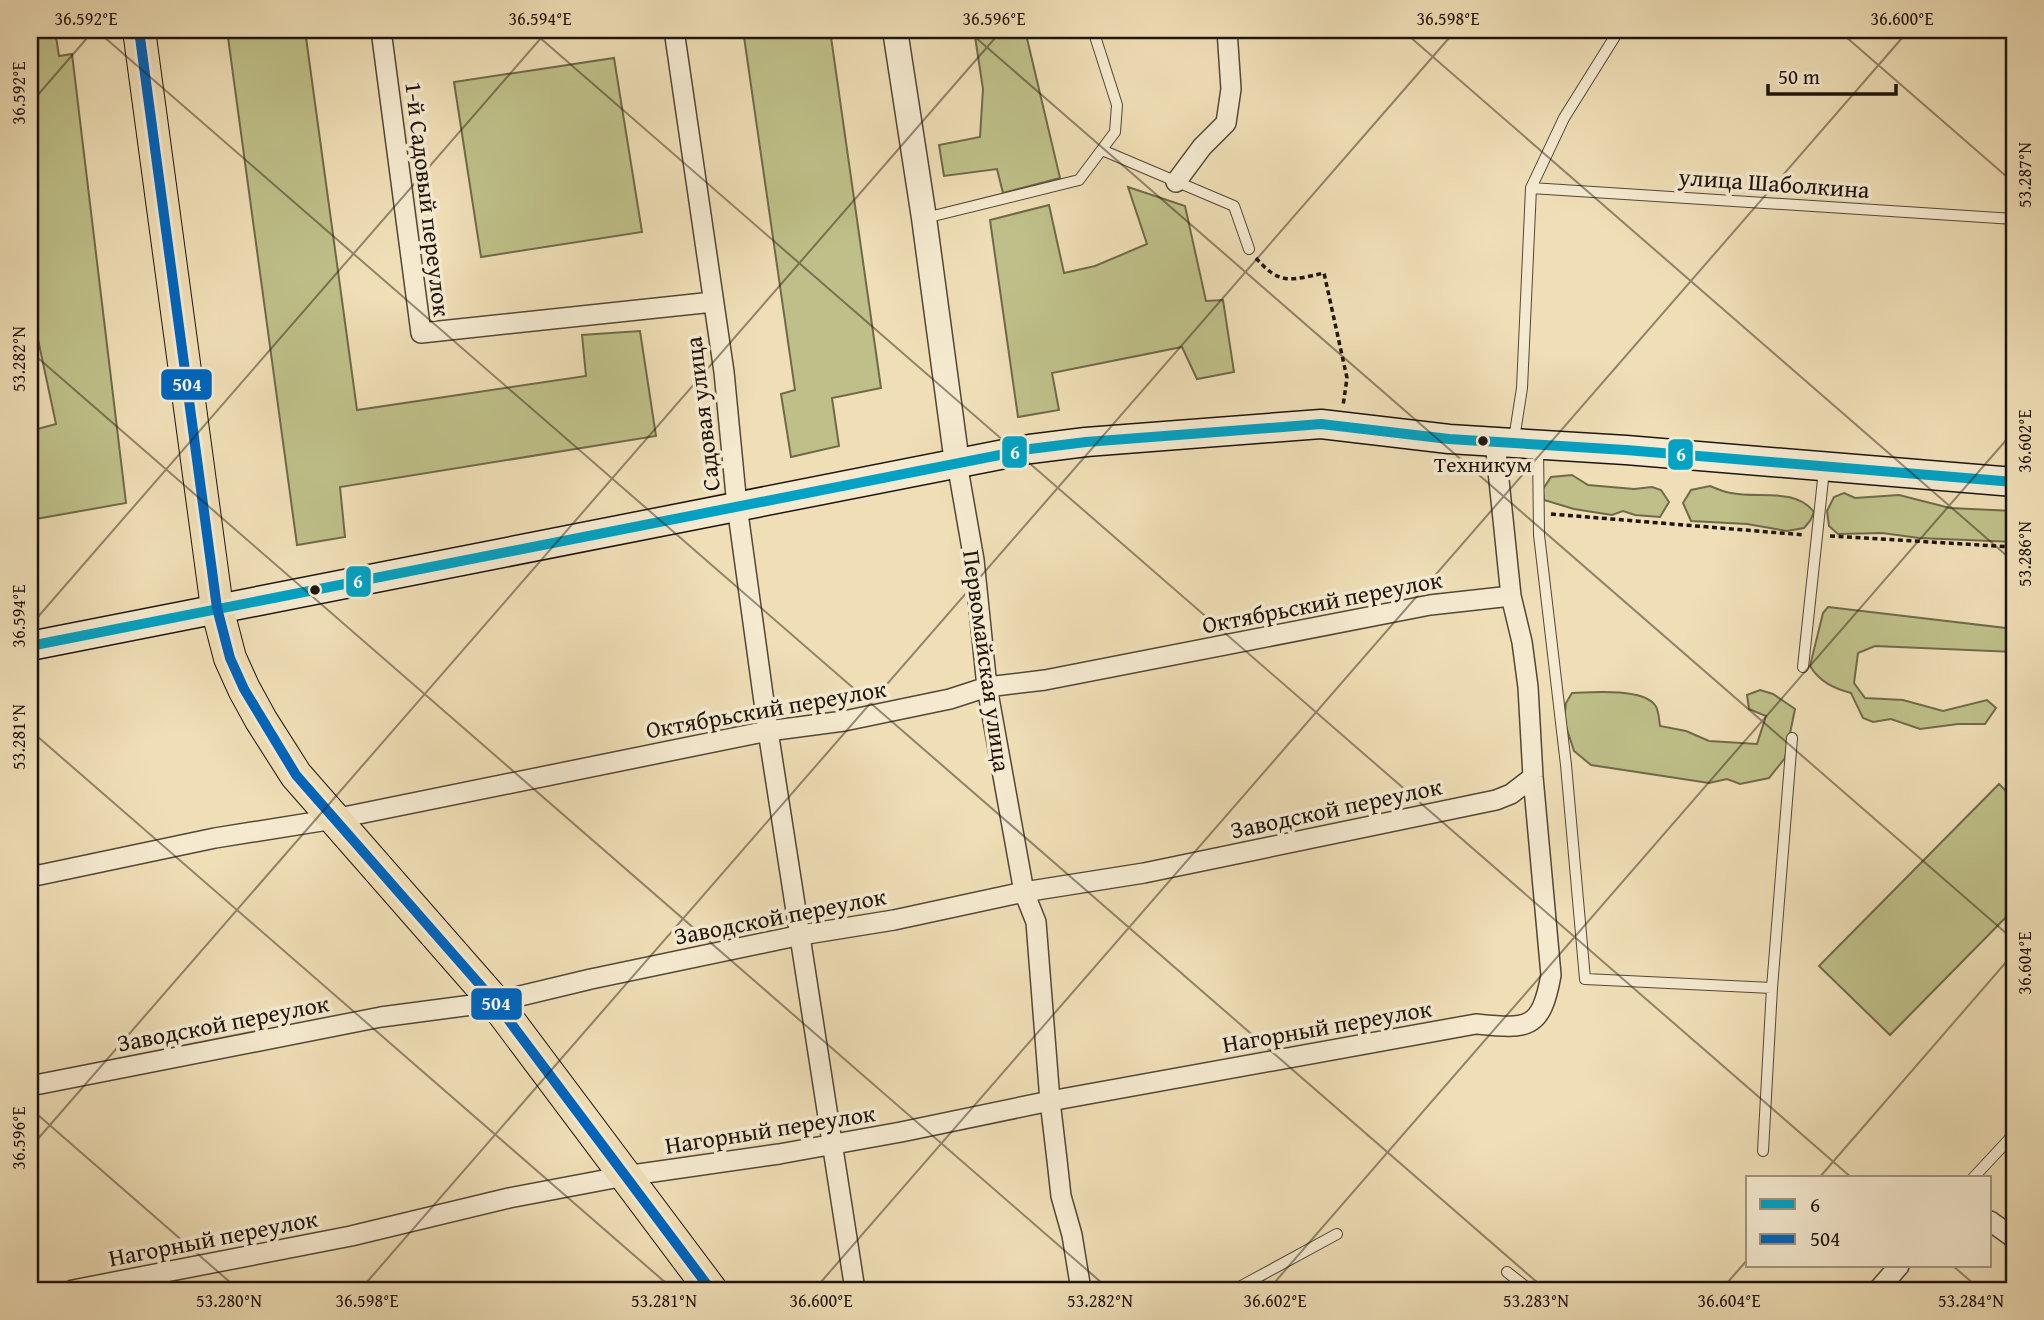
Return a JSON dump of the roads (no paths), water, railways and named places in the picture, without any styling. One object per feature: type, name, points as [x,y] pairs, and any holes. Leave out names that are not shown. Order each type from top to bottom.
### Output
[{"type":"main road","points":[[139,30],[217,608],[230,658],[261,720],[296,775],[495,1002],[710,1290]]},
{"type":"main road","points":[[30,646],[957,463],[1086,442],[1273,426],[1340,425],[1450,439],[2014,482]]},
{"type":"street","name":"1-й Садовый переулок","points":[[382,30],[421,333],[713,302]]},
{"type":"street","name":"Садовая улица","points":[[674,30],[731,428],[737,506],[768,730],[855,1290]]},
{"type":"street","name":"Первомайская улица","points":[[895,30],[957,463],[974,560],[988,687],[1024,892],[1036,922],[1050,1101],[1061,1195],[1072,1235],[1081,1290]]},
{"type":"street","points":[[1176,182],[1202,148],[1226,123],[1231,89],[1227,30]]},
{"type":"street","points":[[1515,443],[1511,596],[1522,642],[1528,687],[1533,777]]},
{"type":"street","name":"Октябрьский переулок","points":[[30,877],[215,838],[334,819],[768,730],[844,721],[950,699],[988,687],[1045,680],[1430,605],[1511,596]]},
{"type":"street","name":"Заводской переулок","points":[[30,1086],[381,1017],[495,1002],[801,935],[1024,892],[1144,873],[1496,800],[1533,777]]},
{"type":"street","name":"Нагорный переулок","points":[[73,1290],[351,1236],[509,1198],[625,1176],[779,1154],[1050,1101],[1476,1024],[1514,1028],[1529,1023],[1540,1012],[1547,998],[1551,975],[1533,777]]},
{"type":"street","points":[[1992,1222],[2014,1238]]},
{"type":"street","points":[[1878,1290],[1897,1268]]},
{"type":"lane","points":[[924,218],[1079,180],[1115,132],[1117,106],[1093,30]]},
{"type":"lane","points":[[1619,30],[1564,118],[1531,188],[1522,388],[1515,443],[1538,512],[1566,765],[1585,979],[1772,988]]},
{"type":"lane","points":[[1102,150],[1234,206],[1249,249]]},
{"type":"lane","name":"улица Шаболкина","points":[[1531,188],[2014,219]]},
{"type":"lane","points":[[1804,667],[1824,466]]},
{"type":"lane","points":[[1763,1151],[1772,988],[1793,738]]},
{"type":"lane","points":[[1975,1176],[2014,1134]]},
{"type":"lane","points":[[1234,1290],[1337,1234]]},
{"type":"lane","points":[[1507,1272],[1530,1290]]},
{"type":"place","name":"Техникум","points":[[1483,441]]}]
